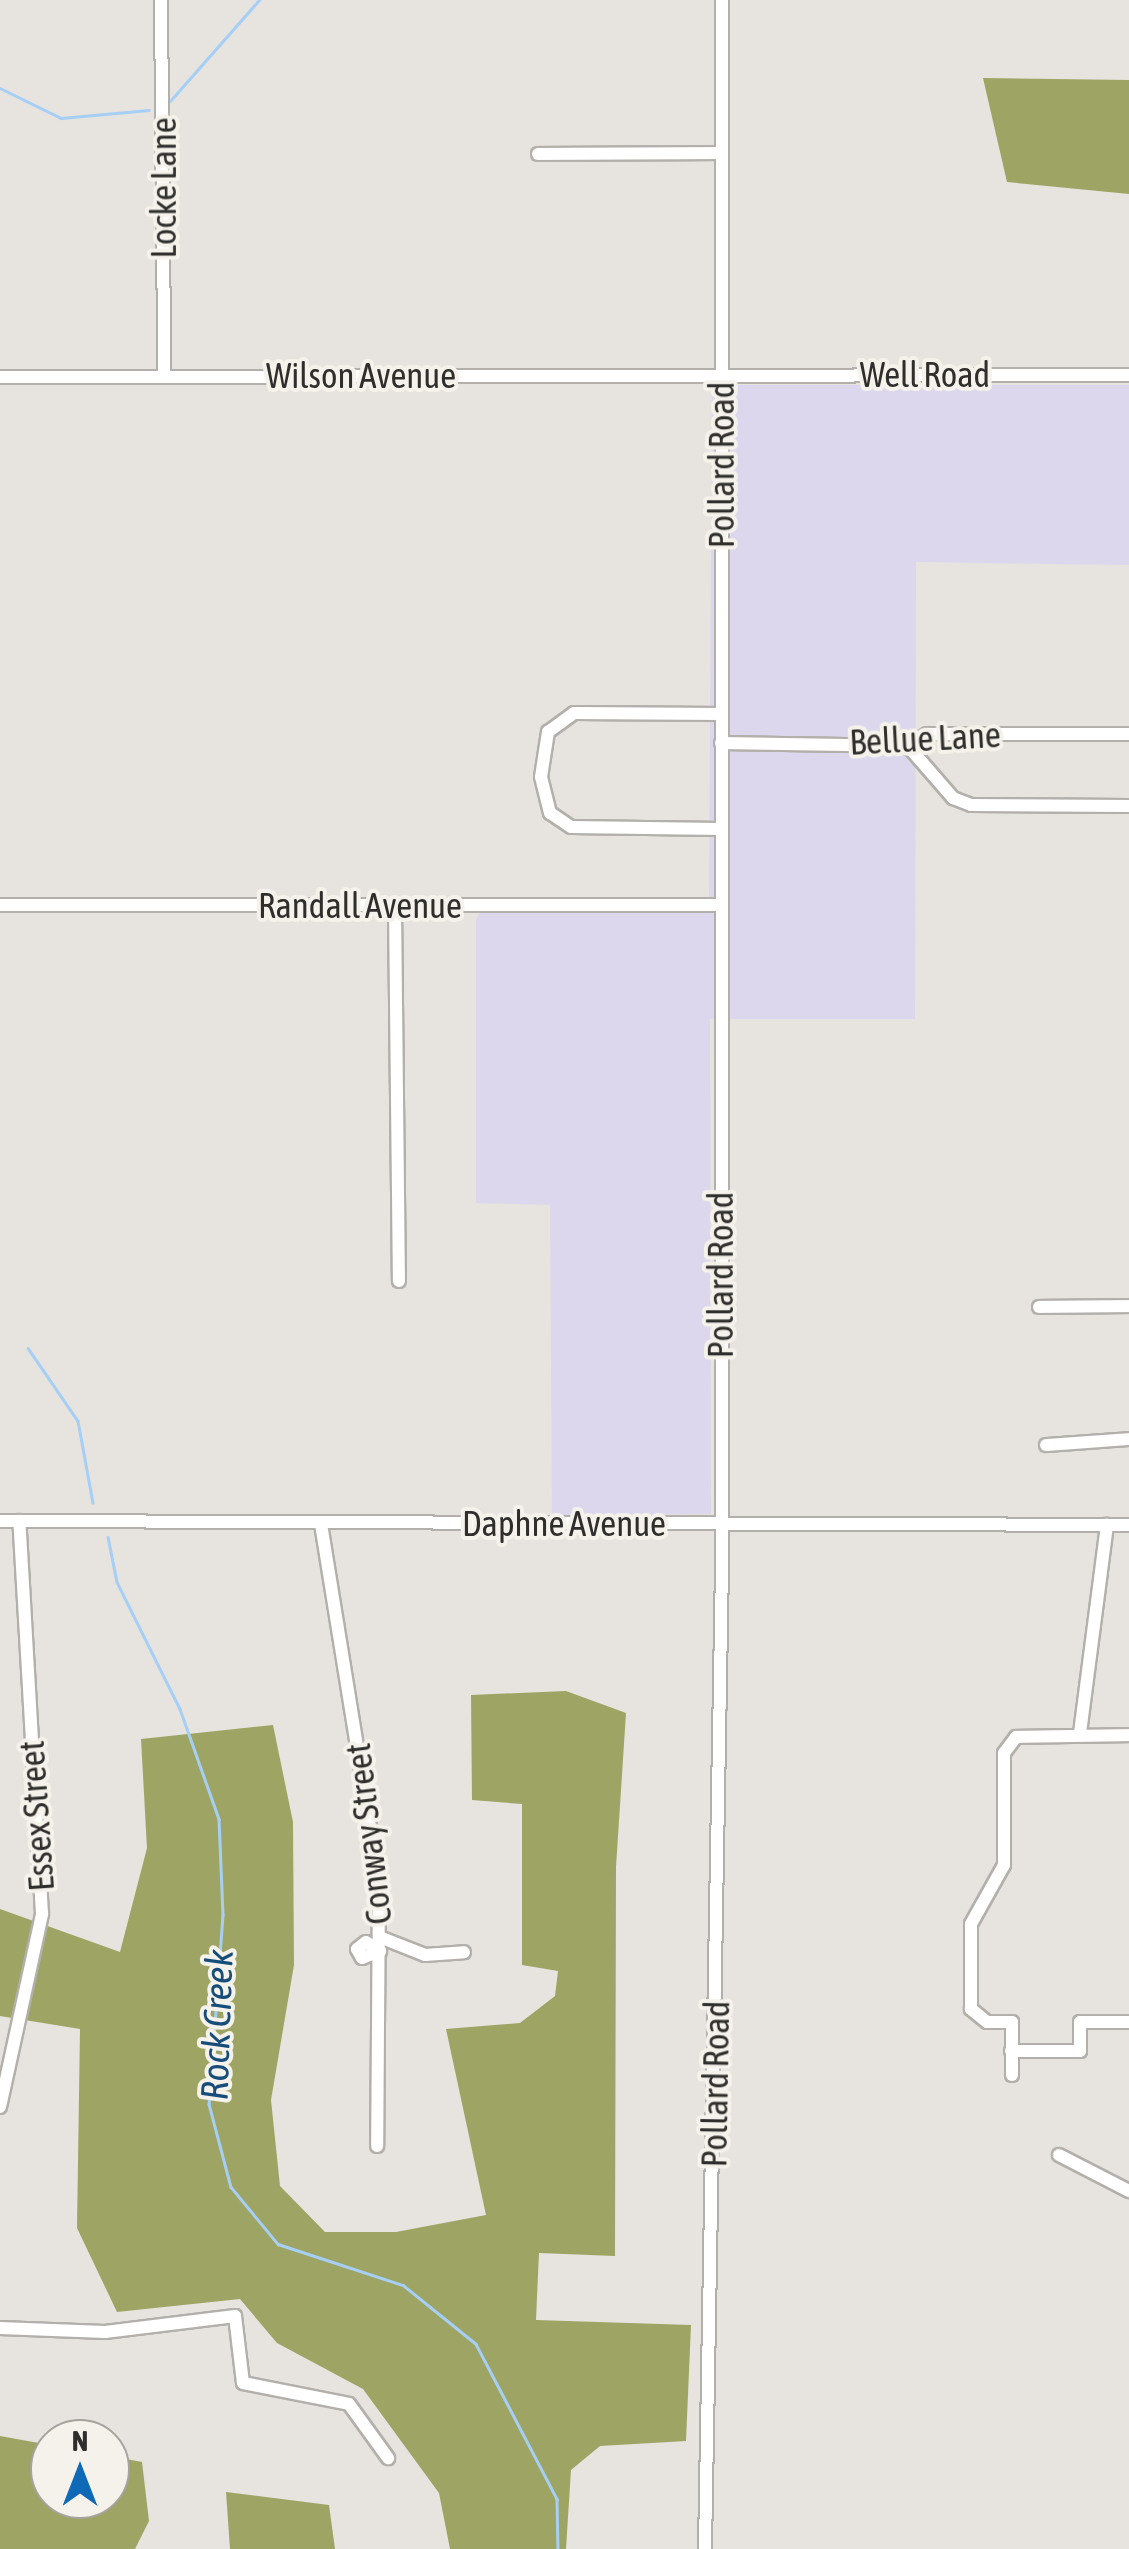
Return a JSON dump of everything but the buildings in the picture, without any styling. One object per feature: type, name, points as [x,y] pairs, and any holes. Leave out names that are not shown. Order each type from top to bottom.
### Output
[{"type":"street","name":"Locke Lane","points":[[161,0],[164,376]]},
{"type":"street","name":"Pollard Road","points":[[705,2549],[720,1521],[722,0]]},
{"type":"street","points":[[538,154],[722,153]]},
{"type":"street","name":"Wilson Avenue","points":[[0,377],[721,375]]},
{"type":"street","name":"Well Road","points":[[721,375],[1129,375]]},
{"type":"street","points":[[720,829],[570,827],[550,814],[540,777],[548,732],[574,713],[721,714]]},
{"type":"street","name":"Bellue Lane","points":[[721,743],[908,746],[927,734],[1129,734]]},
{"type":"street","points":[[908,746],[953,798],[971,804],[1129,806]]},
{"type":"street","name":"Randall Avenue","points":[[0,905],[720,905]]},
{"type":"street","points":[[399,906],[400,1280]]},
{"type":"street","points":[[1039,1307],[1129,1306]]},
{"type":"street","points":[[1046,1445],[1129,1439]]},
{"type":"street","name":"Daphne Avenue","points":[[0,1521],[1129,1525]]},
{"type":"street","name":"Essex Street","points":[[0,2107],[42,1914],[19,1521]]},
{"type":"street","name":"Conway Street","points":[[322,1524],[381,1944],[377,2146]]},
{"type":"street","points":[[1080,1732],[1100,1613],[1106,1525]]},
{"type":"street","points":[[1012,2075],[1012,2022],[988,2022],[971,2009],[971,1924],[1004,1866],[1004,1753],[1016,1737],[1080,1732],[1129,1734]]},
{"type":"street","points":[[381,1944],[425,1954],[464,1952]]},
{"type":"street","points":[[1011,2051],[1080,2050],[1080,2022],[1129,2022]]},
{"type":"street","points":[[1059,2155],[1129,2191]]},
{"type":"street","points":[[0,2328],[106,2332],[236,2316],[244,2383],[339,2399],[388,2458]]},
{"type":"shaded area","points":[[712,385],[1129,385],[1129,565],[916,562],[915,1019],[710,1019],[711,1514],[552,1516],[550,1205],[476,1203],[476,920],[487,897],[709,898]]},
{"type":"green space","points":[[983,78],[1129,80],[1129,194],[1007,182]]},
{"type":"green space","points":[[566,1691],[626,1713],[616,1867],[615,2256],[539,2253],[536,2320],[691,2325],[686,2441],[600,2446],[571,2470],[566,2549],[450,2549],[439,2493],[363,2389],[277,2343],[240,2299],[117,2312],[77,2228],[80,2029],[0,2016],[0,1909],[120,1952],[147,1848],[141,1739],[273,1725],[293,1822],[294,1965],[271,2100],[280,2186],[325,2232],[396,2232],[486,2215],[446,2029],[520,2023],[555,1996],[558,1971],[522,1965],[522,1804],[472,1800],[471,1695]]},
{"type":"green space","points":[[0,2436],[30,2441],[30,2519],[130,2519],[130,2460],[142,2462],[149,2521],[135,2549],[0,2549]]},
{"type":"green space","points":[[226,2492],[329,2505],[335,2549],[230,2549]]},
{"type":"waterway","points":[[170,101],[259,0]]},
{"type":"waterway","points":[[0,88],[61,118],[149,110]]},
{"type":"waterway","name":"Rock Creek","points":[[28,1348],[78,1421],[93,1503]]},
{"type":"waterway","name":"Rock Creek","points":[[108,1537],[117,1582],[180,1709],[219,1819],[223,1915],[209,2104],[231,2187],[278,2244],[403,2285],[476,2344],[557,2499],[558,2549]]}]
